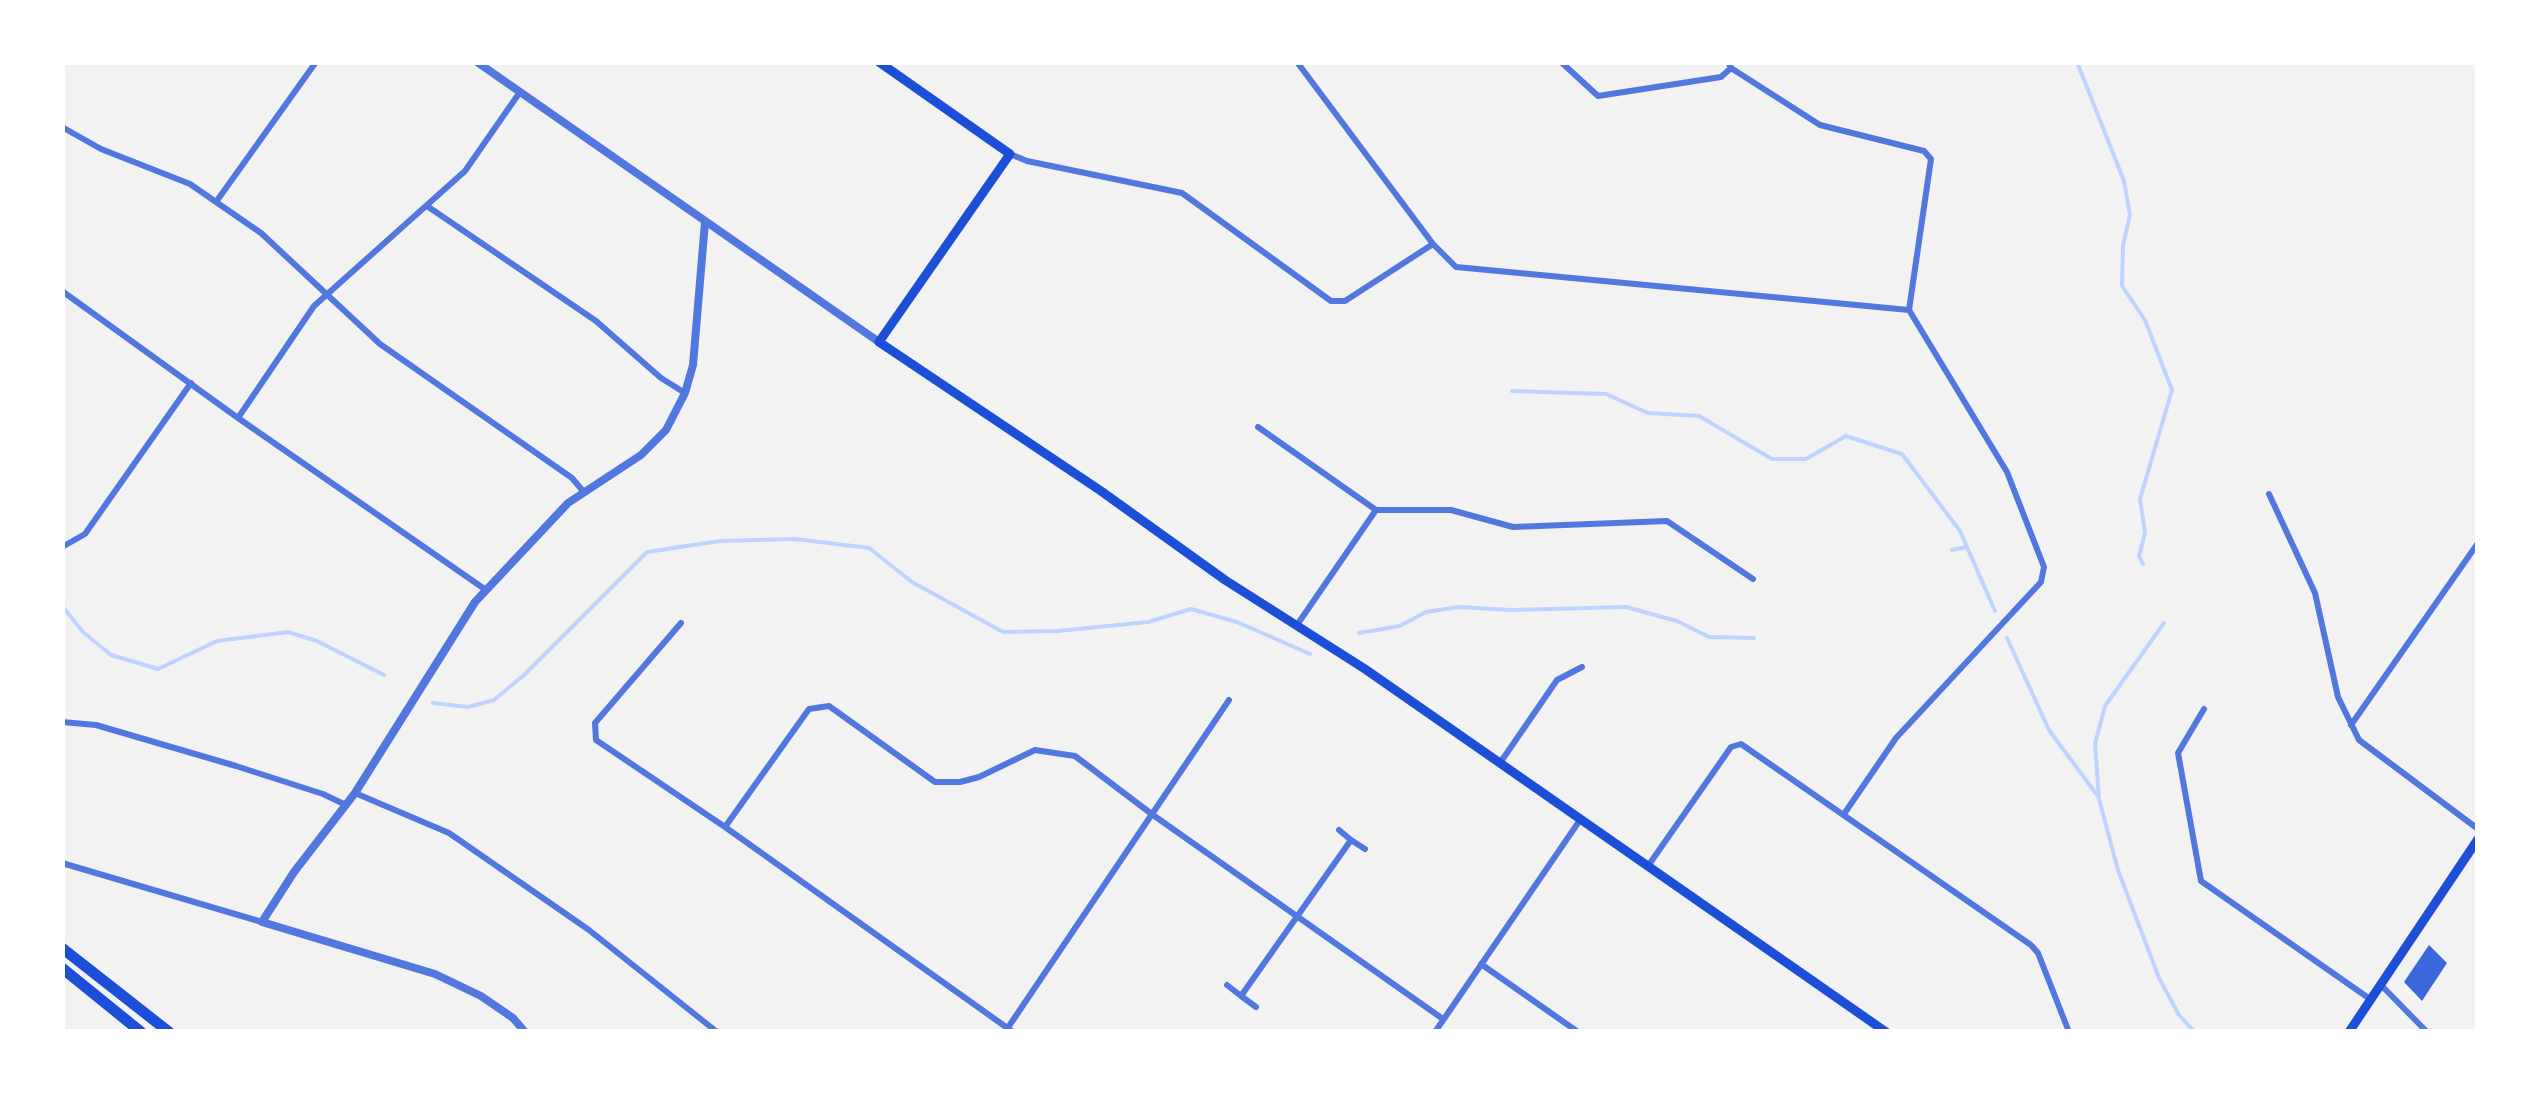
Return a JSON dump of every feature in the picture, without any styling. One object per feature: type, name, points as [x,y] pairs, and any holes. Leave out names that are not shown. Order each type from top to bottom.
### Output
[{"type":"highway","points":[[62,948],[169,1032]]},
{"type":"highway","points":[[62,971],[129,1032]]},
{"type":"highway","points":[[62,971],[141,1032]]},
{"type":"main road","points":[[879,62],[1010,154],[879,342],[1225,580],[1365,669],[1886,1032]]},
{"type":"main road","points":[[2348,1032],[2478,839]]},
{"type":"street","points":[[216,202],[316,62]]},
{"type":"street","points":[[477,62],[879,342]]},
{"type":"street","points":[[894,73],[902,62]]},
{"type":"street","points":[[1297,62],[1433,244],[1456,267],[1909,310]]},
{"type":"street","points":[[1562,62],[1598,96],[1721,77],[1729,65],[1820,125],[1924,151],[1931,159],[1909,310],[2007,472],[2044,567],[2041,582],[1896,738],[1844,814]]},
{"type":"street","points":[[238,418],[314,306],[466,171],[520,92]]},
{"type":"street","points":[[62,127],[102,149],[177,178],[274,242],[380,344],[572,478],[583,491]]},
{"type":"street","points":[[1010,154],[1027,161],[1182,193],[1331,301],[1345,301],[1433,244]]},
{"type":"street","points":[[427,206],[596,320],[661,378],[686,393]]},
{"type":"street","points":[[262,922],[294,872],[355,793],[466,614],[568,503],[666,430],[686,393],[693,365],[704,222]]},
{"type":"street","points":[[62,291],[486,590]]},
{"type":"street","points":[[62,547],[85,534],[191,383]]},
{"type":"street","points":[[1258,426],[1376,510],[1451,510],[1513,527],[1666,521],[1753,579]]},
{"type":"street","points":[[2269,494],[2315,593],[2338,697],[2350,726],[2373,754],[2478,829]]},
{"type":"street","points":[[1297,626],[1376,510]]},
{"type":"street","points":[[2350,726],[2478,542]]},
{"type":"street","points":[[681,623],[594,723],[596,740],[726,827],[1008,1030],[1229,700]]},
{"type":"street","points":[[1500,763],[1557,680],[1582,667]]},
{"type":"street","points":[[726,827],[809,709],[829,706],[935,782],[979,777],[1036,750],[1075,756],[1443,1020]]},
{"type":"street","points":[[2204,709],[2178,752],[2201,881],[2370,999]]},
{"type":"street","points":[[62,722],[96,726],[236,766],[346,805]]},
{"type":"street","points":[[1648,867],[1731,747],[1738,743],[2031,945],[2038,953],[2069,1032]]},
{"type":"street","points":[[355,793],[449,833],[589,930],[717,1032]]},
{"type":"street","points":[[1434,1032],[1580,820]]},
{"type":"street","points":[[1338,830],[1365,849]]},
{"type":"street","points":[[1241,996],[1352,840]]},
{"type":"street","points":[[62,863],[435,974],[481,996],[513,1018],[525,1032]]},
{"type":"street","points":[[1481,964],[1578,1032]]},
{"type":"street","points":[[2380,984],[2427,1032]]},
{"type":"street","points":[[1226,986],[1256,1006]]},
{"type":"building","points":[[2429,945],[2447,963],[2422,1001],[2404,982]]},
{"type":"waterway","points":[[2077,62],[2124,181],[2130,215],[2123,245],[2122,286],[2145,320],[2172,390],[2140,499],[2145,533],[2139,556],[2143,564]]},
{"type":"waterway","points":[[1512,391],[1606,394],[1648,413],[1699,416],[1772,459],[1806,459],[1846,436],[1902,454],[1960,531],[1995,611]]},
{"type":"waterway","points":[[433,703],[468,707],[494,700],[647,552],[720,541],[795,539],[869,548],[912,582],[1003,632],[1148,622],[1191,609],[1237,622],[1310,654]]},
{"type":"waterway","points":[[1952,550],[1967,547]]},
{"type":"waterway","points":[[62,606],[83,632],[111,655],[158,669],[217,641],[288,632],[317,641],[384,675]]},
{"type":"waterway","points":[[1359,633],[1400,626],[1426,612],[1459,607],[1626,607],[1677,621],[1709,637],[1754,638]]},
{"type":"waterway","points":[[2164,623],[2105,706],[2095,744],[2099,799],[2118,870],[2159,978],[2179,1015],[2195,1032]]},
{"type":"waterway","points":[[2007,638],[2049,730],[2097,795]]}]
